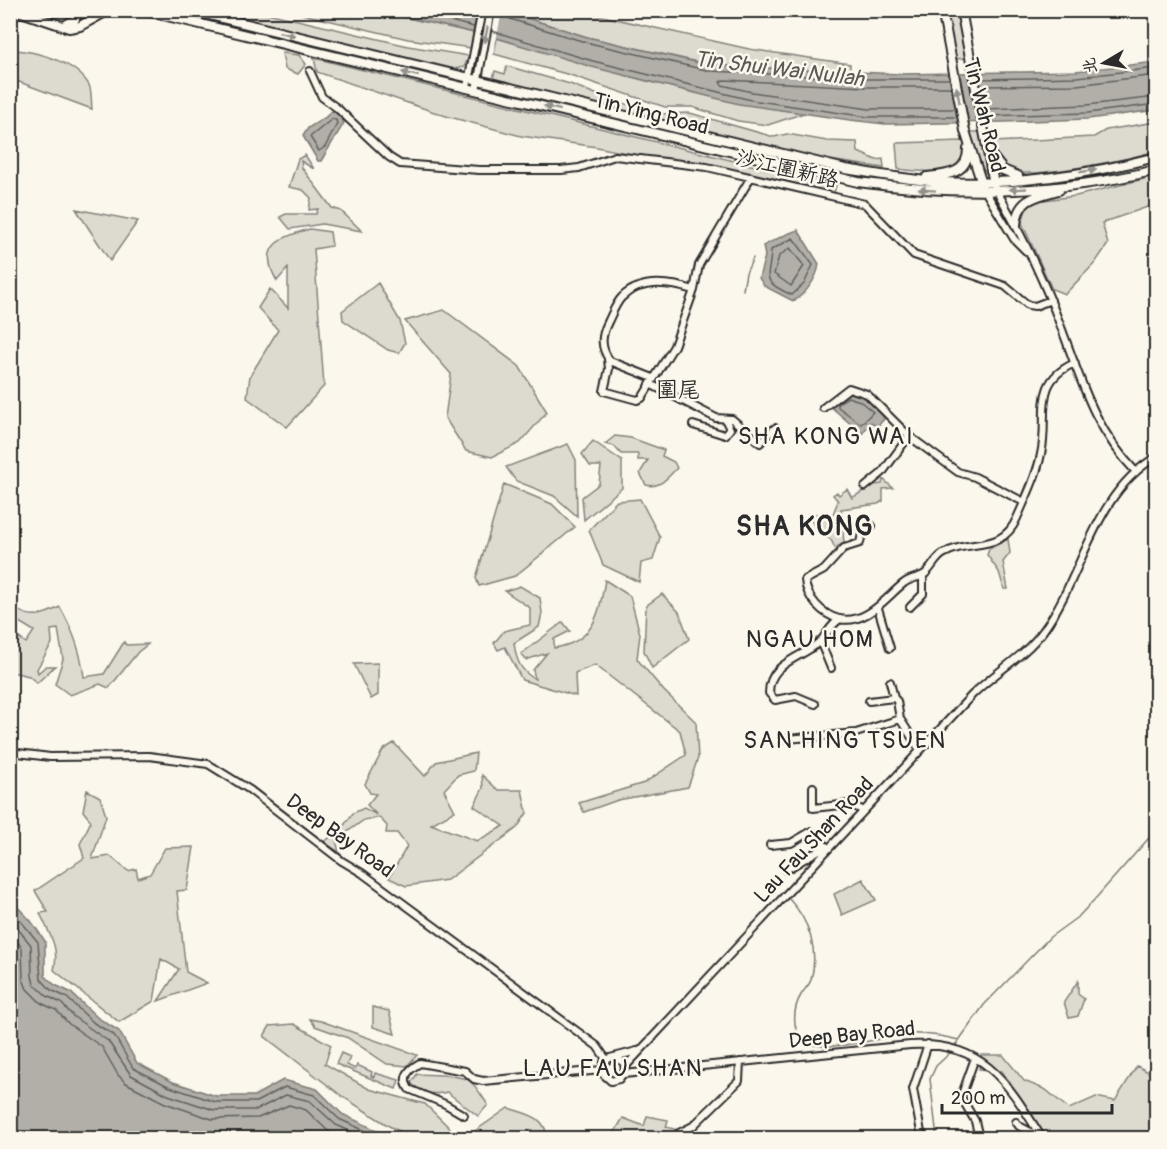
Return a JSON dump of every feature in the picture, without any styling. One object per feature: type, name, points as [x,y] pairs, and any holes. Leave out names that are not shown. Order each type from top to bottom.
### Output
[{"type":"main road","points":[[15,10],[63,27],[80,26],[109,10]]},
{"type":"main road","points":[[63,27],[73,21],[78,10]]},
{"type":"main road","name":"Tin Ying Road","points":[[142,10],[843,180],[919,190],[997,191],[1082,184],[1156,170]]},
{"type":"main road","name":"Tin Ying Road","points":[[189,10],[845,169],[943,182],[981,181],[1105,168],[1156,157]]},
{"type":"main road","name":"Tin Wah Road","points":[[942,10],[965,131],[985,191]]},
{"type":"main road","name":"Tin Wah Road","points":[[961,10],[997,191]]},
{"type":"main road","points":[[914,179],[945,175],[961,169],[967,161],[969,144]]},
{"type":"main road","points":[[987,145],[995,162],[1003,170],[1015,176],[1030,177]]},
{"type":"main road","points":[[1016,225],[1021,207],[1029,199],[1082,184]]},
{"type":"street","points":[[467,87],[482,10]]},
{"type":"street","points":[[476,90],[491,10]]},
{"type":"street","name":"沙江圍新路","points":[[310,71],[322,97],[337,108],[389,158],[407,166],[561,170],[579,168],[615,156],[707,167],[865,204],[914,255],[1005,286],[1028,305],[1035,306],[1051,300]]},
{"type":"street","points":[[694,290],[670,283],[658,283],[622,296],[602,339],[608,359],[604,391],[637,400],[644,396],[674,346],[694,290],[699,264],[752,177]]},
{"type":"street","name":"Tin Wah Road","points":[[985,191],[1014,239],[1027,252]]},
{"type":"street","name":"Tin Wah Road","points":[[997,191],[1016,225],[1051,300],[1102,431],[1136,472]]},
{"type":"street","points":[[608,359],[726,421],[730,429],[725,435],[693,425]]},
{"type":"street","points":[[815,704],[796,696],[775,700],[770,696],[769,690],[779,667],[820,641],[828,627],[840,619],[857,617],[878,608],[906,581],[923,575],[945,553],[967,546],[981,546],[997,540],[1011,528],[1041,456],[1044,400],[1048,385],[1058,371],[1075,363]]},
{"type":"street","points":[[823,408],[843,390],[856,388],[867,394],[909,436],[958,472],[975,477],[1022,501]]},
{"type":"street","points":[[726,421],[732,419],[761,443],[775,428]]},
{"type":"street","points":[[865,487],[882,473],[909,436]]},
{"type":"street","name":"Lau Fau Shan Road","points":[[624,1071],[826,847],[864,811],[976,691],[1021,655],[1043,632],[1103,513],[1136,472],[1156,457]]},
{"type":"street","points":[[840,619],[820,610],[806,587],[805,580],[824,570],[844,548],[860,543],[863,529],[872,526]]},
{"type":"street","points":[[910,607],[923,594],[923,575]]},
{"type":"street","points":[[878,608],[890,648]]},
{"type":"street","points":[[820,641],[831,668]]},
{"type":"street","points":[[890,682],[900,719],[920,750]]},
{"type":"street","points":[[869,701],[894,698]]},
{"type":"street","points":[[787,739],[856,733],[900,719]]},
{"type":"street","name":"Deep Bay Road","points":[[10,752],[50,757],[149,756],[208,764],[250,790],[342,861],[461,945],[597,1046],[606,1059]]},
{"type":"street","points":[[813,787],[812,811],[850,804],[864,811]]},
{"type":"street","points":[[770,845],[791,843],[810,832],[821,837],[826,847],[786,870]]},
{"type":"street","points":[[922,1138],[913,1089],[928,1044]]},
{"type":"street","name":"Deep Bay Road","points":[[624,1071],[928,1044],[946,1047],[975,1058],[992,1068],[1004,1081],[1041,1138]]},
{"type":"street","name":"Lau Fau Shan Road","points":[[617,1058],[643,1048]]},
{"type":"street","points":[[617,1058],[624,1071],[619,1079],[611,1081],[604,1077],[602,1070],[606,1059],[617,1058]]},
{"type":"street","points":[[975,1058],[961,1097],[975,1121],[980,1138]]},
{"type":"street","points":[[464,1115],[409,1089],[404,1080],[406,1075],[420,1062],[465,1071],[474,1079],[483,1081],[602,1070]]},
{"type":"street","points":[[677,1138],[679,1133],[693,1126],[739,1081],[740,1062]]},
{"type":"street","points":[[1016,1122],[1018,1126],[1041,1138]]},
{"type":"shaded area","points":[[213,11],[259,11],[408,46],[469,56],[464,67],[449,70]]},
{"type":"shaded area","points":[[289,11],[377,11],[474,33],[471,48],[408,39]]},
{"type":"shaded area","points":[[505,11],[580,11],[749,49],[850,64],[850,73],[711,65],[587,37]]},
{"type":"shaded area","points":[[945,11],[957,11],[967,58],[955,59]]},
{"type":"shaded area","points":[[497,38],[687,91],[804,113],[768,125],[738,121],[692,107],[665,107],[570,75],[494,54]]},
{"type":"shaded area","points":[[10,50],[43,55],[75,70],[89,85],[92,109],[11,79]]},
{"type":"shaded area","points":[[282,53],[299,55],[306,64],[298,74],[285,69]]},
{"type":"shaded area","points":[[314,58],[791,175],[792,171],[837,182],[834,193],[707,165],[669,162],[597,147],[521,136],[446,116],[317,72]]},
{"type":"shaded area","points":[[507,66],[570,84],[611,100],[664,114],[690,113],[774,137],[787,134],[827,141],[857,142],[858,152],[876,160],[883,159],[884,168],[816,158],[493,79],[495,71],[505,74]]},
{"type":"shaded area","points":[[1156,122],[1156,151],[1057,171],[1019,173],[1008,170],[996,154],[993,142],[1094,137],[1106,130]]},
{"type":"shaded area","points":[[970,132],[981,132],[986,173],[979,165]]},
{"type":"shaded area","points":[[964,141],[966,147],[961,166],[930,171],[898,169],[896,143]]},
{"type":"shaded area","points":[[305,155],[314,169],[301,161],[302,168],[332,208],[341,211],[362,231],[322,224],[290,229],[280,217],[286,214],[316,214],[318,209],[309,210],[311,198],[303,190],[289,187],[298,159]]},
{"type":"shaded area","points":[[1156,176],[1156,204],[1102,223],[1108,244],[1095,263],[1065,294],[1052,289],[1022,223],[1027,206],[1036,201],[1076,196]]},
{"type":"shaded area","points":[[76,209],[138,221],[110,261]]},
{"type":"shaded area","points":[[310,229],[330,232],[332,246],[314,249],[324,386],[287,427],[247,398],[250,376],[278,330],[258,308],[270,289],[288,308],[288,268],[277,281],[271,269],[270,252],[281,240]]},
{"type":"shaded area","points":[[378,283],[400,321],[405,343],[399,353],[388,350],[343,320],[342,311]]},
{"type":"shaded area","points":[[444,310],[519,366],[547,412],[520,443],[492,457],[466,451],[445,418],[451,374],[405,321]]},
{"type":"shaded area","points":[[615,436],[631,438],[664,450],[662,456],[674,462],[677,468],[660,484],[646,485],[640,473],[648,460],[638,460],[638,454],[621,454],[614,446],[605,444]]},
{"type":"shaded area","points":[[593,441],[622,461],[622,488],[584,520],[582,497],[599,484],[601,466],[590,466],[582,454]]},
{"type":"shaded area","points":[[568,444],[576,460],[577,516],[554,496],[516,481],[506,467]]},
{"type":"shaded area","points":[[883,479],[893,488],[883,489],[883,501],[878,504],[841,509],[844,543],[835,548],[831,540],[816,530],[808,514],[833,514],[838,501],[833,495],[837,492],[839,495],[847,489],[852,498],[873,485],[882,484]]},
{"type":"shaded area","points":[[504,484],[552,504],[575,527],[515,576],[479,586],[476,578]]},
{"type":"shaded area","points":[[640,499],[660,537],[653,560],[641,563],[639,582],[603,565],[589,530],[617,501]]},
{"type":"shaded area","points":[[1008,539],[1010,553],[1003,562],[1008,589],[1004,589],[999,572],[987,555],[989,549]]},
{"type":"shaded area","points":[[605,580],[630,596],[640,634],[637,659],[664,691],[696,722],[698,758],[688,787],[618,800],[584,812],[579,803],[644,783],[686,755],[680,731],[595,665],[575,673],[576,696],[522,680],[505,647],[498,650],[494,643],[504,631],[530,625],[530,608],[505,591],[520,586],[540,598],[542,613],[539,627],[514,643],[520,664],[535,679],[533,670],[547,653],[526,660],[521,654],[563,622],[570,631],[554,639],[554,648],[578,640],[586,633],[597,615]]},
{"type":"shaded area","points":[[662,594],[679,612],[689,639],[652,668],[644,651],[646,606]]},
{"type":"shaded area","points":[[60,607],[76,641],[84,677],[104,674],[124,642],[126,645],[148,644],[138,652],[109,688],[100,684],[70,695],[55,684],[63,659],[58,629],[51,630],[52,643],[37,669],[38,673],[46,666],[55,666],[37,683],[29,676],[11,672],[11,632],[26,643],[34,631],[11,617],[11,612],[16,609],[27,614],[38,615]]},
{"type":"shaded area","points":[[378,663],[378,695],[371,699],[354,664]]},
{"type":"shaded area","points":[[394,743],[425,776],[436,762],[476,753],[474,771],[458,775],[444,790],[455,811],[431,824],[477,841],[504,826],[474,806],[483,788],[482,775],[498,790],[522,790],[527,813],[517,828],[447,880],[406,886],[389,878],[407,846],[397,833],[386,833],[387,826],[379,817],[364,820],[336,840],[339,852],[323,842],[339,832],[353,813],[364,808],[377,815],[367,805],[376,794],[370,793],[365,784],[383,750]]},
{"type":"shaded area","points":[[87,790],[100,797],[106,816],[92,859],[110,856],[128,871],[136,869],[138,878],[150,874],[165,848],[194,847],[187,890],[177,891],[186,972],[207,983],[158,1001],[179,969],[161,959],[154,1001],[119,1022],[54,970],[55,947],[40,913],[48,912],[35,891],[84,858],[80,844],[91,821],[83,811]]},
{"type":"shaded area","points":[[863,879],[876,900],[842,915],[834,894]]},
{"type":"shaded area","points":[[1078,981],[1078,994],[1084,999],[1078,1016],[1069,1018],[1064,1002]]},
{"type":"shaded area","points":[[373,1007],[389,1011],[395,1034],[373,1027]]},
{"type":"shaded area","points":[[310,1019],[417,1055],[407,1066],[387,1064],[348,1038],[315,1026]]},
{"type":"shaded area","points":[[294,1024],[331,1045],[325,1064],[369,1089],[425,1104],[460,1138],[414,1138],[389,1126],[343,1097],[264,1036],[270,1026]]},
{"type":"shaded area","points":[[341,1053],[350,1057],[347,1065],[355,1069],[357,1065],[372,1072],[371,1076],[374,1077],[375,1073],[399,1080],[396,1089],[336,1064]]},
{"type":"shaded area","points":[[981,1055],[1003,1055],[1024,1081],[1046,1090],[1069,1109],[1096,1097],[1115,1101],[1137,1066],[1156,1076],[1156,1138],[1047,1138],[1002,1071],[979,1069]]},
{"type":"shaded area","points":[[417,1074],[452,1076],[470,1081],[488,1105],[478,1116],[447,1092],[432,1093],[415,1086],[411,1083]]},
{"type":"shaded area","points":[[508,1108],[539,1120],[546,1131],[547,1138],[465,1138]]},
{"type":"shaded area","points":[[647,1116],[668,1120],[666,1127],[678,1130],[674,1138],[611,1138],[623,1118],[644,1126]]},
{"type":"water","name":"Tin Shui Wai Nullah","points":[[377,11],[505,11],[587,37],[700,63],[724,66],[901,74],[1076,71],[1156,62],[1156,110],[1088,119],[1004,122],[885,124],[850,120],[739,104],[592,67],[497,38]]},
{"type":"water","points":[[336,111],[344,123],[321,161],[318,161],[303,136],[308,128],[330,112]]},
{"type":"water","points":[[798,230],[819,264],[810,286],[793,301],[764,286],[759,278],[765,256],[763,246]]},
{"type":"water","points":[[849,391],[868,399],[883,416],[884,419],[877,427],[871,422],[862,434],[829,405]]},
{"type":"water","points":[[11,900],[31,921],[45,941],[45,976],[55,985],[70,992],[98,1018],[119,1031],[137,1063],[173,1082],[216,1096],[254,1096],[283,1080],[317,1089],[342,1114],[393,1138],[11,1138]]},
{"type":"pier","points":[[478,11],[502,11],[496,41],[473,36]]},
{"type":"waterway","points":[[743,290],[746,273],[753,258]]},
{"type":"waterway","points":[[955,1046],[984,1005],[1050,937],[1079,916],[1156,830]]},
{"type":"waterway","points":[[789,899],[802,916],[813,947],[811,980],[798,1000],[795,1013],[795,1025],[804,1041],[813,1045],[825,1046],[854,1044],[915,1034],[959,1040]]},
{"type":"waterway","points":[[937,1138],[930,1079],[936,1066],[951,1052]]},
{"type":"district","name":"圍尾","points":[[678,390]]},
{"type":"district","name":"SHA KONG WAI","points":[[826,436]]},
{"type":"district","name":"SHA KONG","points":[[805,526]]},
{"type":"district","name":"NGAU HOM","points":[[810,639]]},
{"type":"district","name":"SAN HING TSUEN","points":[[845,740]]},
{"type":"district","name":"LAU FAU SHAN","points":[[613,1068]]}]
